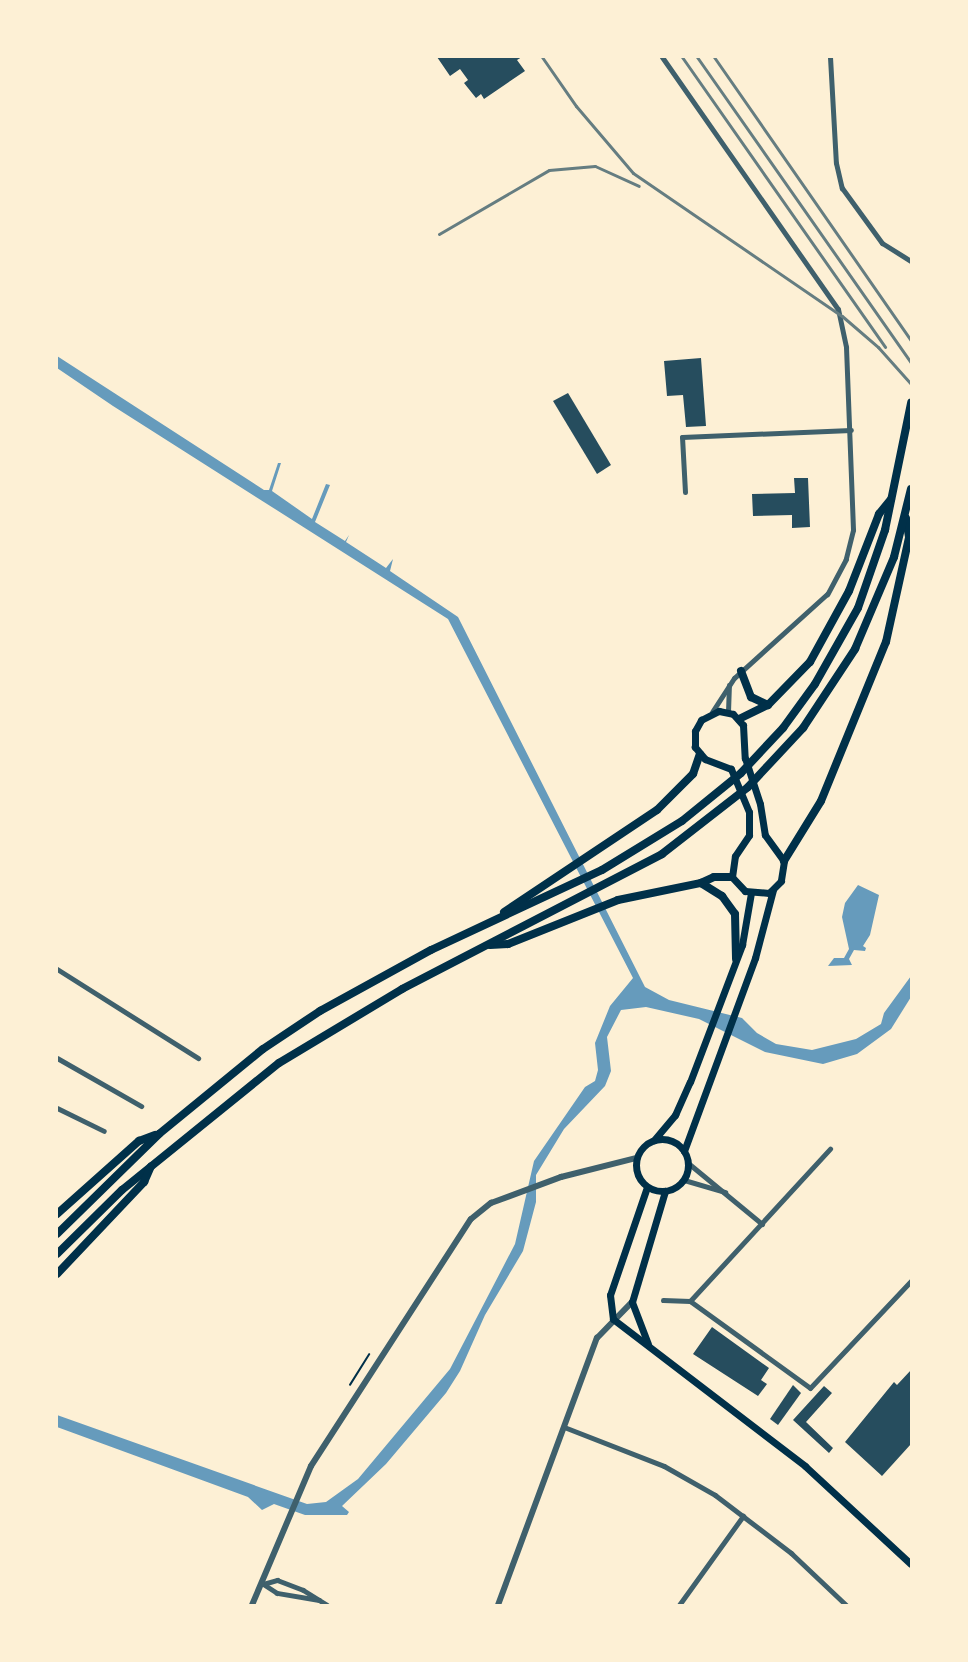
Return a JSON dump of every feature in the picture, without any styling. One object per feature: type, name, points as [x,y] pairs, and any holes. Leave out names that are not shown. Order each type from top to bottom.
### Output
[{"type":"main road","points":[[57,1234],[159,1134],[263,1049],[320,1011],[431,950],[602,870],[682,821],[727,786],[755,759],[798,708],[844,634],[875,565],[894,496],[911,403]]},
{"type":"main road","points":[[57,1254],[152,1164],[279,1063],[433,972],[608,883],[671,848],[732,801],[761,775],[803,728],[855,649],[883,586],[906,513],[911,489]]},
{"type":"main road","points":[[739,719],[768,705],[795,682],[826,636],[849,591],[879,514],[894,496]]},
{"type":"main road","points":[[684,1151],[739,1002],[773,890],[783,874],[784,861],[821,801],[886,642],[909,537],[906,513]]},
{"type":"main road","points":[[741,671],[751,697],[768,705]]},
{"type":"main road","points":[[732,877],[735,856],[749,835],[748,812],[731,769],[700,754],[695,747],[695,731],[712,712],[728,712],[739,719],[746,732],[745,758],[760,804],[765,835],[784,861]]},
{"type":"main road","points":[[482,927],[670,798],[693,774],[700,754]]},
{"type":"main road","points":[[485,945],[508,944],[578,914],[618,900],[701,883],[714,877],[732,877],[751,894]]},
{"type":"main road","points":[[701,883],[722,896],[735,914],[736,959]]},
{"type":"main road","points":[[751,894],[773,890]]},
{"type":"main road","points":[[665,1191],[647,1186],[638,1175],[636,1158],[675,1115],[707,1039],[748,927],[751,894]]},
{"type":"main road","points":[[57,1214],[139,1141],[159,1134]]},
{"type":"main road","points":[[648,1344],[632,1302],[665,1191],[684,1180],[688,1163],[684,1151],[668,1139],[654,1140]]},
{"type":"main road","points":[[57,1274],[144,1182],[152,1164]]},
{"type":"main road","points":[[647,1186],[610,1295],[613,1319],[634,1339],[648,1344],[805,1466],[911,1564]]},
{"type":"street","points":[[662,57],[838,309],[846,347],[851,430],[853,530],[846,559],[834,584],[816,606],[741,671],[712,712]]},
{"type":"street","points":[[830,57],[836,163],[842,188],[882,243],[911,261]]},
{"type":"street","points":[[685,492],[682,437],[851,430]]},
{"type":"street","points":[[728,712],[729,685]]},
{"type":"street","points":[[57,969],[198,1058]]},
{"type":"street","points":[[57,1058],[141,1106]]},
{"type":"street","points":[[57,1108],[104,1131]]},
{"type":"street","points":[[690,1301],[830,1149]]},
{"type":"street","points":[[252,1605],[286,1533],[310,1470],[462,1229],[491,1203],[561,1177],[636,1158]]},
{"type":"street","points":[[688,1163],[729,1193],[762,1224]]},
{"type":"street","points":[[684,1180],[729,1193]]},
{"type":"street","points":[[663,1300],[690,1301],[810,1388],[911,1281]]},
{"type":"street","points":[[498,1605],[597,1338],[632,1302]]},
{"type":"street","points":[[564,1427],[687,1477],[743,1516],[846,1605]]},
{"type":"street","points":[[679,1605],[743,1516]]},
{"type":"street","points":[[263,1584],[278,1580],[327,1605]]},
{"type":"street","points":[[263,1584],[277,1593],[319,1600]]},
{"type":"path","points":[[350,1385],[369,1354]]},
{"type":"water","points":[[57,356],[264,490],[269,490],[278,463],[281,463],[272,491],[312,519],[326,484],[330,485],[315,522],[345,541],[349,535],[346,542],[386,568],[393,559],[390,571],[458,617],[645,987],[669,1000],[742,1018],[757,1033],[776,1044],[812,1050],[856,1039],[881,1024],[884,1013],[911,976],[911,997],[891,1029],[857,1054],[823,1064],[765,1052],[699,1019],[646,1007],[621,1010],[607,1037],[611,1071],[605,1086],[564,1129],[536,1175],[536,1202],[523,1251],[485,1315],[460,1371],[446,1393],[386,1464],[342,1506],[349,1512],[347,1515],[305,1515],[274,1504],[262,1510],[248,1497],[57,1427],[57,1415],[307,1504],[326,1502],[358,1479],[450,1369],[515,1244],[534,1161],[585,1087],[595,1081],[598,1070],[595,1043],[610,1006],[633,978],[448,619],[113,406],[57,368]]},
{"type":"water","points":[[858,885],[879,895],[870,935],[863,946],[866,948],[865,951],[854,950],[849,959],[852,965],[828,966],[834,958],[844,958],[849,949],[842,917],[845,903]]},
{"type":"building","points":[[437,57],[522,57],[517,60],[525,71],[484,99],[481,94],[476,98],[464,83],[468,80],[460,69],[450,76]]},
{"type":"building","points":[[701,358],[706,426],[686,427],[683,395],[667,396],[664,361]]},
{"type":"building","points":[[568,393],[611,465],[597,474],[553,401]]},
{"type":"building","points":[[794,478],[808,478],[810,527],[792,528],[792,515],[753,516],[752,494],[795,493]]},
{"type":"building","points":[[712,1327],[769,1368],[761,1380],[767,1384],[758,1396],[693,1354]]},
{"type":"building","points":[[911,1370],[911,1444],[882,1476],[845,1442],[894,1382],[897,1385]]},
{"type":"building","points":[[793,1385],[801,1393],[778,1425],[770,1419]]},
{"type":"building","points":[[824,1386],[832,1393],[806,1422],[833,1448],[829,1453],[793,1420]]},
{"type":"railway","points":[[542,57],[576,106],[633,173],[842,316],[878,347],[911,384]]},
{"type":"railway","points":[[682,57],[885,347]]},
{"type":"railway","points":[[697,57],[911,363]]},
{"type":"railway","points":[[714,57],[911,340]]},
{"type":"railway","points":[[439,234],[549,170],[595,166],[639,186]]}]
